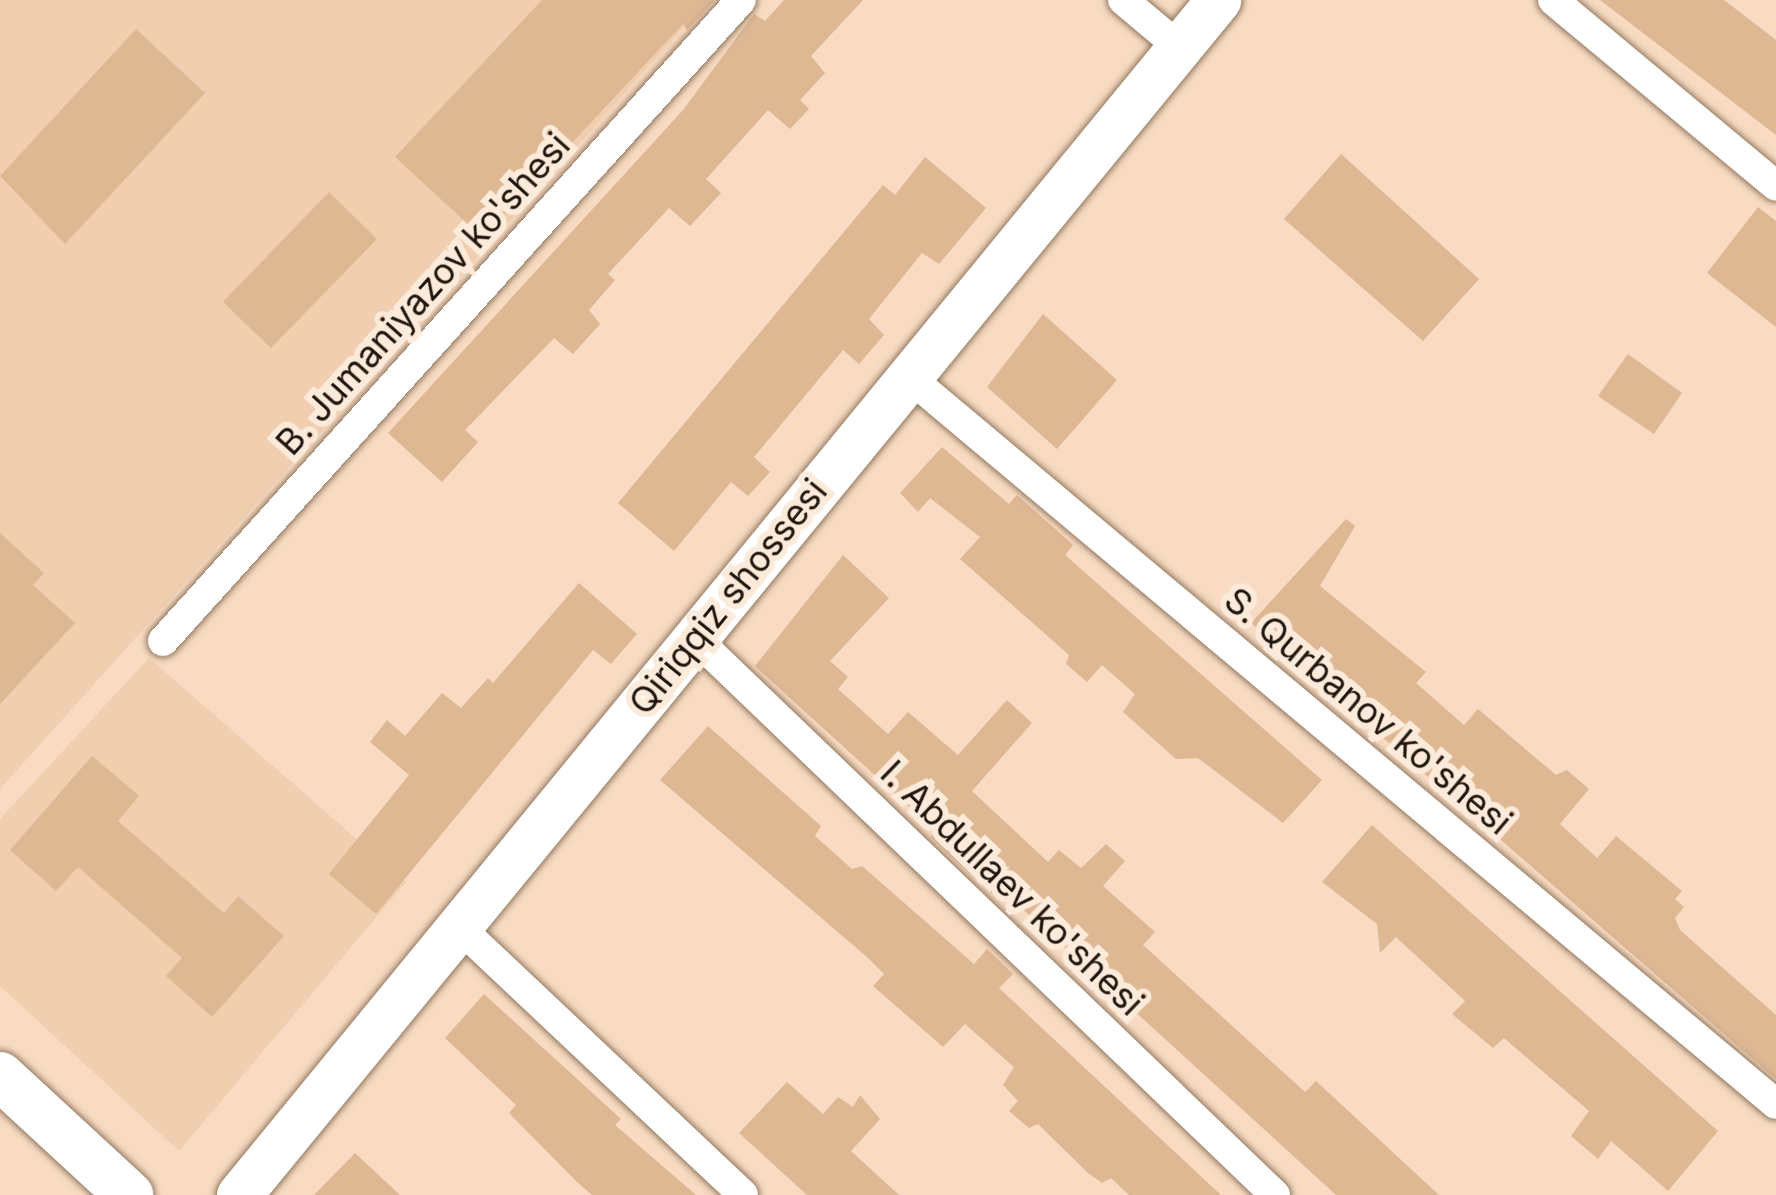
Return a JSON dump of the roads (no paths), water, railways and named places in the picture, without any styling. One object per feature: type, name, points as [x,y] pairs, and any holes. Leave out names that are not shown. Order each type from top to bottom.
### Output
[{"type":"main road","name":"Qiriqqiz shossesi","points":[[239,1195],[1218,0]]},
{"type":"main road","points":[[0,1076],[129,1195]]},
{"type":"street","name":"B. Jumaniyazov ko'shesi","points":[[163,641],[741,0]]},
{"type":"street","points":[[1123,0],[1179,47]]},
{"type":"street","points":[[1552,0],[1776,186]]},
{"type":"street","name":"S. Qurbanov ko'shesi","points":[[909,377],[1776,1104]]},
{"type":"street","name":"I. Abdullaev ko'shesi","points":[[695,638],[1275,1195]]},
{"type":"street","points":[[458,927],[743,1195]]}]
